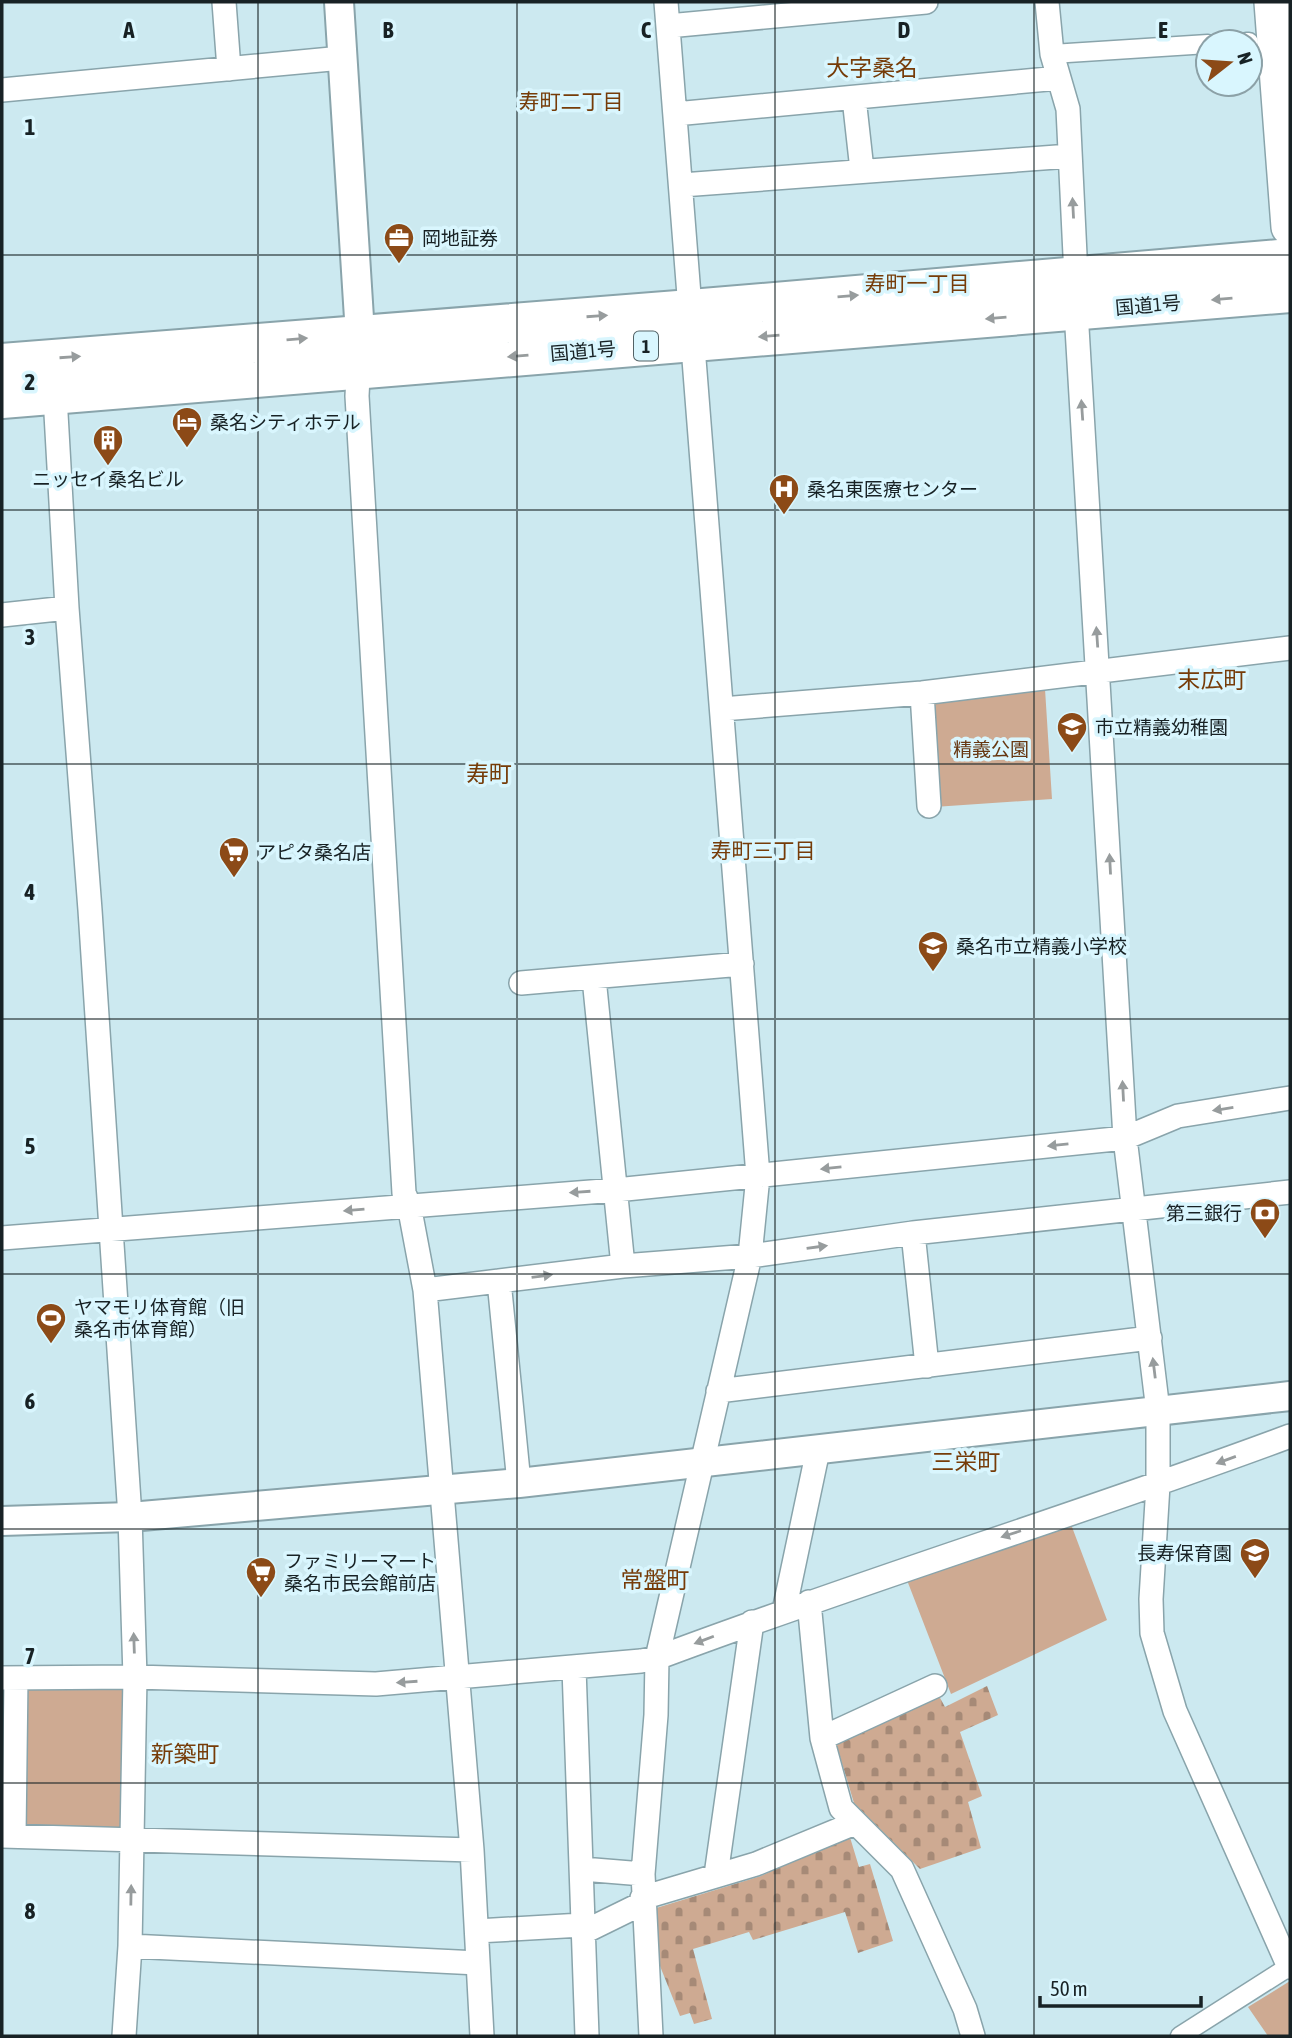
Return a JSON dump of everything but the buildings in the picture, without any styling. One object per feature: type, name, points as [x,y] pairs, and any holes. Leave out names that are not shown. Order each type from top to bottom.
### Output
[{"type":"highway","name":"国道1号","points":[[1076,294],[1290,258]]},
{"type":"highway","name":"国道1号","points":[[2,363],[359,352],[1076,294],[1290,293]]},
{"type":"highway","name":"国道1号","points":[[2,399],[55,396],[359,352]]},
{"type":"main road","points":[[1273,2],[1290,227]]},
{"type":"street","points":[[225,2],[229,69]]},
{"type":"street","points":[[339,2],[359,352],[356,396],[404,1193],[409,1205],[425,1290],[472,1850],[482,2036]]},
{"type":"street","points":[[650,2036],[643,1874],[656,1714],[657,1658],[750,1256],[758,1176],[666,2]]},
{"type":"street","points":[[668,26],[926,2]]},
{"type":"street","points":[[1047,2],[1052,54],[1068,109],[1076,294],[1125,1138],[1158,1411],[1152,1633],[1175,1711],[1290,1966],[1180,2036]]},
{"type":"street","points":[[1052,54],[1194,45]]},
{"type":"street","points":[[2,90],[342,58]]},
{"type":"street","points":[[675,114],[1059,78]]},
{"type":"street","points":[[854,98],[862,170]]},
{"type":"street","points":[[682,185],[1070,156]]},
{"type":"street","points":[[55,396],[66,608],[90,910],[130,1517],[135,1677],[130,1945],[124,2036]]},
{"type":"street","points":[[2,615],[66,608]]},
{"type":"street","points":[[722,709],[922,693],[1290,648]]},
{"type":"street","points":[[922,693],[929,806]]},
{"type":"street","points":[[521,982],[742,964]]},
{"type":"street","points":[[594,978],[623,1266]]},
{"type":"street","points":[[2,1238],[616,1190],[1125,1138],[1178,1116],[1290,1098]]},
{"type":"street","points":[[425,1290],[623,1266],[750,1256],[913,1233],[1290,1192]]},
{"type":"street","points":[[913,1233],[927,1366]]},
{"type":"street","points":[[499,1281],[519,1483]]},
{"type":"street","points":[[718,1391],[1150,1338]]},
{"type":"street","points":[[2,1521],[130,1517],[441,1491],[1290,1396]]},
{"type":"street","points":[[472,1850],[8,1836],[9,1678],[135,1677],[376,1684],[574,1668],[657,1658],[752,1622],[1158,1485],[1290,1436]]},
{"type":"street","points":[[785,1611],[818,1450]]},
{"type":"street","points":[[810,1602],[821,1738],[841,1808],[902,1869],[969,2034]]},
{"type":"street","points":[[716,1875],[752,1622]]},
{"type":"street","points":[[574,1668],[587,2036]]},
{"type":"street","points":[[821,1738],[935,1686]]},
{"type":"street","points":[[477,1931],[583,1928],[643,1900],[756,1864],[855,1823]]},
{"type":"street","points":[[582,1869],[643,1874]]},
{"type":"street","points":[[130,1945],[478,1963]]},
{"type":"green space","name":"精義公園","points":[[1045,689],[1052,799],[934,807],[928,702]]},
{"type":"green space","points":[[1069,1519],[1107,1620],[951,1694],[905,1575]]},
{"type":"green space","points":[[987,1686],[998,1715],[960,1732],[982,1796],[968,1802],[981,1848],[920,1869],[854,1803],[835,1740],[939,1696],[945,1707]]},
{"type":"green space","points":[[24,1687],[126,1690],[123,1829],[21,1826]]},
{"type":"green space","points":[[849,1834],[859,1867],[870,1864],[893,1941],[858,1953],[845,1912],[753,1940],[749,1932],[693,1949],[712,2019],[694,2024],[690,2013],[680,2016],[660,1966],[648,1918],[653,1909],[761,1876]]},
{"type":"green space","points":[[1290,1981],[1290,2036],[1268,2036],[1248,2007]]},
{"type":"place","name":"岡地証券","points":[[399,265]]},
{"type":"place","name":"桑名シティホテル","points":[[187,449]]},
{"type":"place","name":"ニッセイ桑名ビル","points":[[108,467]]},
{"type":"place","name":"桑名東医療センター","points":[[784,516]]},
{"type":"place","name":"市立精義幼稚園","points":[[1072,754]]},
{"type":"place","name":"アピタ桑名店","points":[[234,879]]},
{"type":"place","name":"桑名市立精義小学校","points":[[933,973]]},
{"type":"place","name":"第三銀行","points":[[1265,1240]]},
{"type":"place","name":"ヤマモリ体育館（旧 桑名市体育館）","points":[[51,1345]]},
{"type":"place","name":"長寿保育園","points":[[1255,1580]]},
{"type":"place","name":"ファミリーマート 桑名市民会館前店","points":[[261,1599]]},
{"type":"district","name":"大字桑名","points":[[872,68]]},
{"type":"district","name":"寿町二丁目","points":[[571,101]]},
{"type":"district","name":"寿町一丁目","points":[[917,283]]},
{"type":"district","name":"末広町","points":[[1212,680]]},
{"type":"district","name":"寿町","points":[[489,774]]},
{"type":"district","name":"寿町三丁目","points":[[763,850]]},
{"type":"district","name":"三栄町","points":[[966,1462]]},
{"type":"district","name":"常盤町","points":[[655,1580]]},
{"type":"district","name":"新築町","points":[[185,1754]]}]
